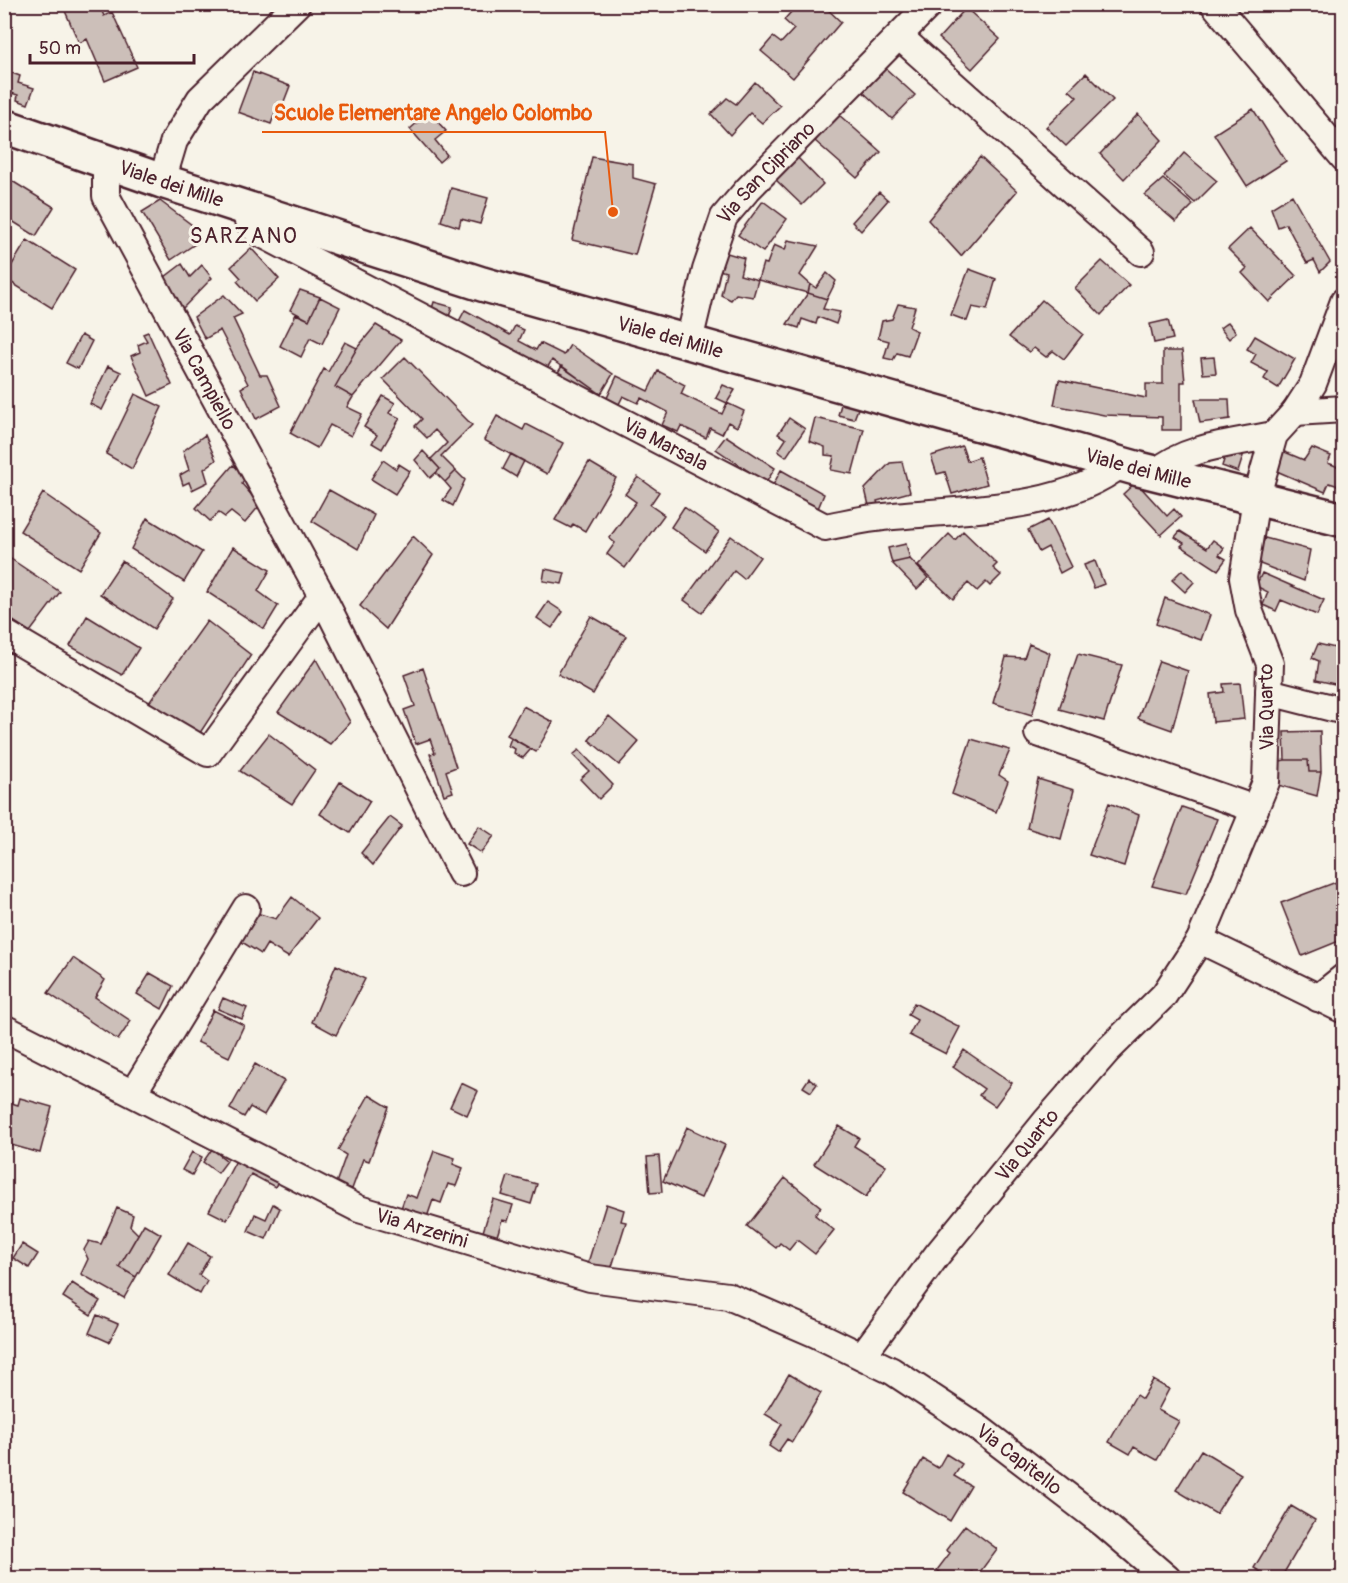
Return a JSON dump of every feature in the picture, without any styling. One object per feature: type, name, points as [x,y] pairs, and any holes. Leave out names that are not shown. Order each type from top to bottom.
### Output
[{"type":"main road","name":"Viale dei Mille","points":[[4,126],[162,181],[482,284],[1121,464],[1344,520]]},
{"type":"street","points":[[162,181],[174,141],[200,99],[297,4]]},
{"type":"street","name":"Via San Cipriano","points":[[689,341],[706,270],[724,217],[748,189],[930,4]]},
{"type":"street","points":[[1214,4],[1344,158]]},
{"type":"street","points":[[898,36],[1141,252]]},
{"type":"street","name":"Via Campiello","points":[[105,160],[106,196],[322,596],[461,873]]},
{"type":"street","name":"Via Marsala","points":[[244,208],[248,221],[258,232],[825,527],[873,518],[1012,506],[1087,486],[1121,464]]},
{"type":"street","points":[[1155,473],[1169,461],[1192,452],[1274,435],[1295,412],[1313,384],[1344,301]]},
{"type":"street","points":[[1295,412],[1344,409]]},
{"type":"street","name":"Via Quarto","points":[[862,1356],[937,1255],[1047,1120],[1108,1050],[1164,995],[1200,940],[1266,782],[1270,664],[1249,610],[1243,578],[1256,499],[1274,435]]},
{"type":"street","points":[[4,633],[208,753],[322,596]]},
{"type":"street","points":[[1269,692],[1344,711]]},
{"type":"street","points":[[1038,733],[1255,810]]},
{"type":"street","points":[[133,1093],[246,908]]},
{"type":"street","points":[[1200,940],[1344,1010]]},
{"type":"street","points":[[1318,998],[1344,977]]},
{"type":"street","name":"Via Arzerini","points":[[4,1028],[359,1209],[590,1278],[728,1296],[862,1356]]},
{"type":"street","name":"Via Capitello","points":[[862,1356],[892,1371],[980,1429],[1104,1524],[1167,1578]]},
{"type":"building","points":[[62,4],[99,4],[104,16],[112,12],[137,67],[105,81],[87,39],[79,43]]},
{"type":"building","points":[[798,4],[807,8],[810,4],[822,4],[841,22],[793,78],[761,51],[773,37],[781,43],[794,29],[784,20]]},
{"type":"building","points":[[966,8],[1000,39],[972,69],[939,38]]},
{"type":"building","points":[[884,67],[915,95],[892,119],[863,92]]},
{"type":"building","points":[[4,70],[20,76],[18,83],[34,88],[28,104],[17,100],[18,95],[4,91]]},
{"type":"building","points":[[253,72],[290,86],[283,104],[279,102],[271,124],[238,112]]},
{"type":"building","points":[[1086,73],[1113,100],[1066,146],[1046,127],[1077,97],[1069,90]]},
{"type":"building","points":[[755,82],[780,106],[762,123],[750,113],[730,135],[711,114],[727,98],[736,104]]},
{"type":"building","points":[[1253,109],[1286,161],[1247,186],[1214,134]]},
{"type":"building","points":[[429,112],[446,131],[435,140],[447,155],[439,162],[410,129]]},
{"type":"building","points":[[838,114],[881,152],[857,178],[815,141]]},
{"type":"building","points":[[1138,114],[1162,140],[1124,179],[1100,154]]},
{"type":"building","points":[[1184,153],[1217,181],[1195,203],[1164,176]]},
{"type":"building","points":[[592,157],[633,164],[633,178],[656,184],[635,255],[572,240]]},
{"type":"building","points":[[797,157],[823,184],[802,205],[775,179]]},
{"type":"building","points":[[980,157],[1017,191],[961,256],[928,220]]},
{"type":"building","points":[[4,176],[54,207],[36,236],[4,216]]},
{"type":"building","points":[[1163,179],[1193,205],[1176,222],[1145,195]]},
{"type":"building","points":[[451,188],[488,198],[480,224],[461,219],[459,227],[441,221]]},
{"type":"building","points":[[879,192],[888,200],[861,231],[852,222]]},
{"type":"building","points":[[1292,195],[1330,262],[1320,272],[1314,260],[1307,263],[1286,224],[1278,227],[1271,208]]},
{"type":"building","points":[[160,201],[192,225],[201,240],[171,260],[142,212]]},
{"type":"building","points":[[763,201],[787,219],[763,252],[738,235]]},
{"type":"building","points":[[1250,228],[1296,276],[1269,302],[1242,273],[1247,268],[1228,249]]},
{"type":"building","points":[[27,240],[75,270],[52,308],[4,278]]},
{"type":"building","points":[[788,240],[818,246],[800,275],[810,284],[808,293],[758,280],[763,263],[767,264],[774,245],[785,250]]},
{"type":"building","points":[[251,248],[279,279],[255,301],[237,281],[241,278],[231,267]]},
{"type":"building","points":[[717,250],[744,258],[740,275],[758,280],[753,297],[736,294],[731,300],[721,295],[726,272],[712,268]]},
{"type":"building","points":[[1102,261],[1129,285],[1101,315],[1075,288]]},
{"type":"building","points":[[182,264],[190,277],[202,265],[212,278],[182,309],[165,277]]},
{"type":"building","points":[[969,269],[996,279],[987,310],[972,307],[967,321],[951,315]]},
{"type":"building","points":[[827,273],[836,281],[827,299],[808,293],[810,284],[816,288]]},
{"type":"building","points":[[300,290],[320,297],[309,320],[290,310]]},
{"type":"building","points":[[808,293],[827,299],[823,309],[840,312],[836,324],[818,317],[816,324],[802,319],[799,328],[787,324]]},
{"type":"building","points":[[224,295],[242,314],[233,318],[260,375],[267,375],[281,406],[256,419],[241,388],[248,384],[220,330],[205,339],[194,317]]},
{"type":"building","points":[[320,297],[340,307],[322,344],[310,338],[301,357],[280,346],[296,314],[309,320]]},
{"type":"building","points":[[1042,300],[1083,334],[1064,359],[1053,351],[1046,357],[1034,348],[1029,352],[1009,337]]},
{"type":"building","points":[[434,302],[452,307],[449,317],[431,312]]},
{"type":"building","points":[[898,304],[915,307],[909,327],[917,331],[908,356],[897,353],[893,360],[884,358],[889,341],[878,338],[882,321],[892,319]]},
{"type":"building","points":[[465,310],[510,335],[515,326],[524,330],[519,341],[536,350],[540,343],[564,355],[570,345],[613,374],[601,394],[552,360],[546,370],[458,323]]},
{"type":"building","points":[[1168,320],[1173,339],[1154,343],[1150,324]]},
{"type":"building","points":[[1228,322],[1236,332],[1229,339],[1220,328]]},
{"type":"building","points":[[376,325],[401,340],[353,397],[335,387],[357,348]]},
{"type":"building","points":[[148,332],[172,385],[149,396],[131,356],[140,352],[138,345],[147,341],[143,334]]},
{"type":"building","points":[[81,335],[92,341],[78,369],[66,363]]},
{"type":"building","points":[[1255,336],[1295,359],[1278,388],[1264,379],[1268,372],[1251,363],[1256,354],[1247,349]]},
{"type":"building","points":[[1344,339],[1344,364],[1328,357]]},
{"type":"building","points":[[345,342],[357,348],[335,387],[353,397],[347,407],[362,414],[351,436],[330,425],[317,448],[290,433],[324,369],[328,372]]},
{"type":"building","points":[[1163,351],[1182,351],[1185,382],[1181,382],[1181,430],[1162,430],[1162,417],[1104,415],[1054,405],[1059,380],[1146,398],[1146,384],[1163,384]]},
{"type":"building","points":[[405,357],[472,425],[441,456],[456,471],[445,482],[436,473],[440,469],[431,459],[447,443],[435,430],[427,438],[415,426],[422,419],[383,379]]},
{"type":"building","points":[[1214,357],[1216,373],[1203,374],[1201,358]]},
{"type":"building","points":[[108,366],[121,372],[102,410],[90,404]]},
{"type":"building","points":[[562,366],[595,390],[589,399],[555,377]]},
{"type":"building","points":[[658,371],[685,385],[681,394],[722,414],[727,403],[744,411],[737,427],[728,422],[722,434],[710,428],[706,438],[681,426],[678,432],[662,425],[668,412],[641,398],[638,403],[623,396],[619,404],[607,398],[617,376],[648,391]]},
{"type":"building","points":[[723,385],[735,390],[727,403],[716,398]]},
{"type":"building","points":[[135,394],[162,407],[132,469],[106,454]]},
{"type":"building","points":[[383,396],[395,403],[389,413],[400,418],[382,449],[372,443],[377,435],[364,427]]},
{"type":"building","points":[[1195,399],[1229,399],[1230,419],[1200,423]]},
{"type":"building","points":[[842,401],[859,406],[854,419],[838,415]]},
{"type":"building","points":[[497,416],[523,430],[526,424],[563,443],[547,474],[484,440]]},
{"type":"building","points":[[789,418],[805,429],[786,457],[778,451],[786,439],[778,434]]},
{"type":"building","points":[[815,418],[864,429],[852,474],[831,470],[834,456],[825,455],[825,447],[809,441]]},
{"type":"building","points":[[205,435],[216,460],[204,469],[208,482],[192,490],[189,482],[183,485],[180,475],[189,470],[183,451]]},
{"type":"building","points":[[726,436],[775,468],[766,483],[716,449]]},
{"type":"building","points":[[962,446],[967,461],[979,457],[987,484],[952,494],[945,472],[937,474],[931,456]]},
{"type":"building","points":[[1228,448],[1244,453],[1238,472],[1222,466]]},
{"type":"building","points":[[1312,448],[1331,456],[1328,463],[1344,469],[1339,486],[1329,483],[1325,492],[1272,469],[1280,450],[1304,460]]},
{"type":"building","points":[[423,451],[440,469],[430,478],[415,460]]},
{"type":"building","points":[[511,454],[524,461],[516,477],[503,469]]},
{"type":"building","points":[[383,460],[396,469],[399,464],[410,471],[395,494],[371,479]]},
{"type":"building","points":[[589,462],[616,478],[585,531],[573,524],[571,528],[555,520]]},
{"type":"building","points":[[902,462],[910,492],[877,501],[879,508],[870,510],[865,489],[890,463]]},
{"type":"building","points":[[233,465],[246,476],[242,484],[260,505],[245,523],[231,512],[225,517],[219,513],[210,521],[196,508]]},
{"type":"building","points":[[781,470],[824,494],[817,511],[771,489]]},
{"type":"building","points":[[456,471],[465,480],[453,506],[443,500],[451,489],[445,482]]},
{"type":"building","points":[[638,477],[659,492],[650,505],[664,515],[625,568],[607,554],[615,543],[609,538],[636,502],[625,494]]},
{"type":"building","points":[[1136,482],[1167,516],[1174,509],[1181,517],[1161,535],[1123,494]]},
{"type":"building","points":[[329,490],[374,515],[358,549],[312,521]]},
{"type":"building","points":[[43,493],[101,533],[79,569],[20,531]]},
{"type":"building","points":[[684,507],[719,532],[705,551],[671,527]]},
{"type":"building","points":[[147,518],[202,552],[184,582],[131,549]]},
{"type":"building","points":[[1048,520],[1071,567],[1060,573],[1048,547],[1039,552],[1028,530]]},
{"type":"building","points":[[963,531],[997,564],[993,568],[1001,575],[990,586],[986,582],[977,591],[968,583],[953,599],[918,566],[949,534],[955,540]]},
{"type":"building","points":[[1180,531],[1207,548],[1213,540],[1224,548],[1219,555],[1226,559],[1218,570],[1181,546],[1184,543],[1175,537]]},
{"type":"building","points":[[413,536],[433,555],[386,629],[360,606]]},
{"type":"building","points":[[731,536],[760,557],[744,579],[734,571],[702,613],[684,600]]},
{"type":"building","points":[[1265,538],[1310,550],[1304,581],[1255,562]]},
{"type":"building","points":[[906,544],[910,559],[892,563],[888,548]]},
{"type":"building","points":[[233,547],[270,570],[258,591],[278,606],[264,629],[207,592]]},
{"type":"building","points":[[8,557],[60,592],[30,632],[4,615],[4,564]]},
{"type":"building","points":[[910,559],[928,578],[917,589],[892,563]]},
{"type":"building","points":[[122,561],[173,599],[154,629],[100,594]]},
{"type":"building","points":[[1095,561],[1104,584],[1094,588],[1084,565]]},
{"type":"building","points":[[545,569],[565,573],[562,584],[543,581]]},
{"type":"building","points":[[1182,570],[1194,582],[1185,592],[1172,580]]},
{"type":"building","points":[[1262,573],[1324,600],[1317,615],[1281,600],[1276,611],[1263,605],[1268,592],[1256,586]]},
{"type":"building","points":[[1344,578],[1344,606],[1337,605]]},
{"type":"building","points":[[1165,598],[1210,615],[1201,640],[1156,624]]},
{"type":"building","points":[[548,602],[563,612],[552,628],[537,618]]},
{"type":"building","points":[[87,616],[139,648],[122,675],[70,646]]},
{"type":"building","points":[[591,616],[626,636],[593,694],[558,674]]},
{"type":"building","points":[[207,621],[251,655],[196,739],[146,707]]},
{"type":"building","points":[[1029,644],[1050,653],[1032,715],[993,703],[1006,657],[1024,658]]},
{"type":"building","points":[[1318,644],[1344,650],[1344,686],[1316,680],[1319,661],[1312,658]]},
{"type":"building","points":[[1078,654],[1122,665],[1104,721],[1059,709]]},
{"type":"building","points":[[316,659],[350,722],[330,744],[278,712]]},
{"type":"building","points":[[1159,661],[1188,671],[1172,730],[1138,718]]},
{"type":"building","points":[[423,668],[456,767],[446,771],[453,792],[444,795],[430,754],[435,753],[430,739],[416,744],[404,710],[415,706],[404,675]]},
{"type":"building","points":[[1240,683],[1244,719],[1213,722],[1210,694],[1224,692],[1223,684]]},
{"type":"building","points":[[523,706],[553,722],[536,752],[507,735]]},
{"type":"building","points":[[609,716],[639,742],[619,765],[589,740]]},
{"type":"building","points":[[1320,731],[1321,772],[1309,772],[1308,760],[1285,760],[1284,732]]},
{"type":"building","points":[[269,734],[315,770],[292,804],[240,771]]},
{"type":"building","points":[[511,738],[531,749],[523,758],[514,753],[515,749],[508,746]]},
{"type":"building","points":[[971,739],[1010,750],[999,775],[1008,781],[996,812],[952,794]]},
{"type":"building","points":[[579,750],[613,785],[599,799],[580,779],[589,771],[573,755]]},
{"type":"building","points":[[1308,760],[1309,772],[1321,772],[1317,796],[1271,783],[1275,762]]},
{"type":"building","points":[[1038,779],[1074,790],[1061,839],[1027,828]]},
{"type":"building","points":[[340,782],[370,801],[350,833],[320,814]]},
{"type":"building","points":[[1109,803],[1139,815],[1124,866],[1089,855]]},
{"type":"building","points":[[1182,807],[1217,819],[1186,894],[1152,886]]},
{"type":"building","points":[[390,817],[402,826],[373,865],[361,853]]},
{"type":"building","points":[[479,826],[494,836],[481,853],[467,844]]},
{"type":"building","points":[[1344,879],[1344,939],[1302,956],[1281,903]]},
{"type":"building","points":[[292,897],[318,918],[288,957],[267,944],[261,954],[234,937],[250,911],[276,919]]},
{"type":"building","points":[[73,958],[105,980],[95,997],[131,1021],[118,1040],[48,993]]},
{"type":"building","points":[[336,965],[365,979],[336,1035],[312,1022]]},
{"type":"building","points":[[150,973],[173,986],[162,1009],[137,994]]},
{"type":"building","points":[[223,998],[247,1008],[242,1019],[218,1009]]},
{"type":"building","points":[[914,1003],[960,1027],[946,1054],[909,1035],[917,1020],[908,1015]]},
{"type":"building","points":[[213,1010],[244,1025],[229,1057],[197,1042]]},
{"type":"building","points":[[964,1050],[1012,1083],[995,1106],[979,1095],[984,1089],[953,1067]]},
{"type":"building","points":[[255,1064],[284,1081],[264,1115],[250,1107],[244,1117],[230,1109]]},
{"type":"building","points":[[809,1078],[817,1084],[811,1092],[803,1087]]},
{"type":"building","points":[[461,1083],[478,1091],[467,1115],[450,1107]]},
{"type":"building","points":[[369,1095],[389,1107],[369,1161],[363,1159],[352,1189],[336,1183],[346,1155],[338,1150]]},
{"type":"building","points":[[20,1098],[52,1107],[40,1153],[4,1143],[5,1101],[18,1105]]},
{"type":"building","points":[[839,1126],[859,1138],[854,1146],[886,1166],[866,1197],[814,1164]]},
{"type":"building","points":[[687,1127],[725,1145],[701,1198],[663,1181]]},
{"type":"building","points":[[212,1149],[227,1161],[218,1173],[203,1162]]},
{"type":"building","points":[[434,1151],[455,1158],[453,1164],[463,1168],[456,1186],[448,1184],[441,1203],[433,1200],[425,1223],[399,1214],[406,1194],[417,1198]]},
{"type":"building","points":[[192,1152],[202,1157],[192,1175],[182,1170]]},
{"type":"building","points":[[239,1155],[281,1177],[275,1187],[251,1174],[227,1220],[209,1211]]},
{"type":"building","points":[[659,1156],[662,1192],[650,1193],[647,1157]]},
{"type":"building","points":[[508,1176],[537,1184],[531,1204],[502,1195]]},
{"type":"building","points":[[785,1178],[821,1207],[815,1215],[834,1230],[815,1254],[797,1240],[789,1250],[780,1243],[776,1248],[747,1226]]},
{"type":"building","points":[[493,1199],[513,1205],[508,1221],[502,1220],[496,1239],[482,1235]]},
{"type":"building","points":[[273,1204],[280,1208],[266,1239],[248,1231],[255,1214],[266,1219]]},
{"type":"building","points":[[606,1204],[624,1210],[621,1221],[626,1222],[609,1276],[586,1269]]},
{"type":"building","points":[[117,1208],[133,1215],[130,1226],[138,1234],[119,1267],[136,1277],[124,1298],[81,1274],[88,1259],[84,1250],[89,1241],[101,1244]]},
{"type":"building","points":[[144,1224],[161,1234],[136,1277],[119,1267]]},
{"type":"building","points":[[188,1243],[210,1256],[199,1275],[207,1281],[200,1294],[169,1275]]},
{"type":"building","points":[[22,1244],[38,1254],[29,1268],[13,1258]]},
{"type":"building","points":[[72,1283],[100,1301],[91,1315],[63,1297]]},
{"type":"building","points":[[97,1315],[118,1324],[109,1342],[89,1333]]},
{"type":"building","points":[[789,1374],[821,1393],[792,1442],[787,1439],[778,1452],[769,1446],[782,1424],[765,1414]]},
{"type":"building","points":[[1153,1380],[1169,1389],[1158,1410],[1179,1421],[1157,1460],[1134,1447],[1130,1454],[1109,1442],[1136,1395],[1142,1399]]},
{"type":"building","points":[[1201,1450],[1241,1474],[1216,1514],[1176,1490]]},
{"type":"building","points":[[946,1454],[962,1464],[954,1476],[971,1486],[950,1521],[903,1492],[923,1459],[938,1468]]},
{"type":"building","points":[[1291,1506],[1315,1520],[1281,1578],[1271,1578],[1254,1568]]},
{"type":"building","points":[[965,1525],[997,1549],[977,1576],[972,1572],[967,1578],[948,1578],[937,1570],[950,1553],[946,1550]]},
{"type":"place","name":"Scuole Elementare Angelo Colombo","points":[[613,212]]},
{"type":"district","name":"SARZANO","points":[[244,235]]}]
